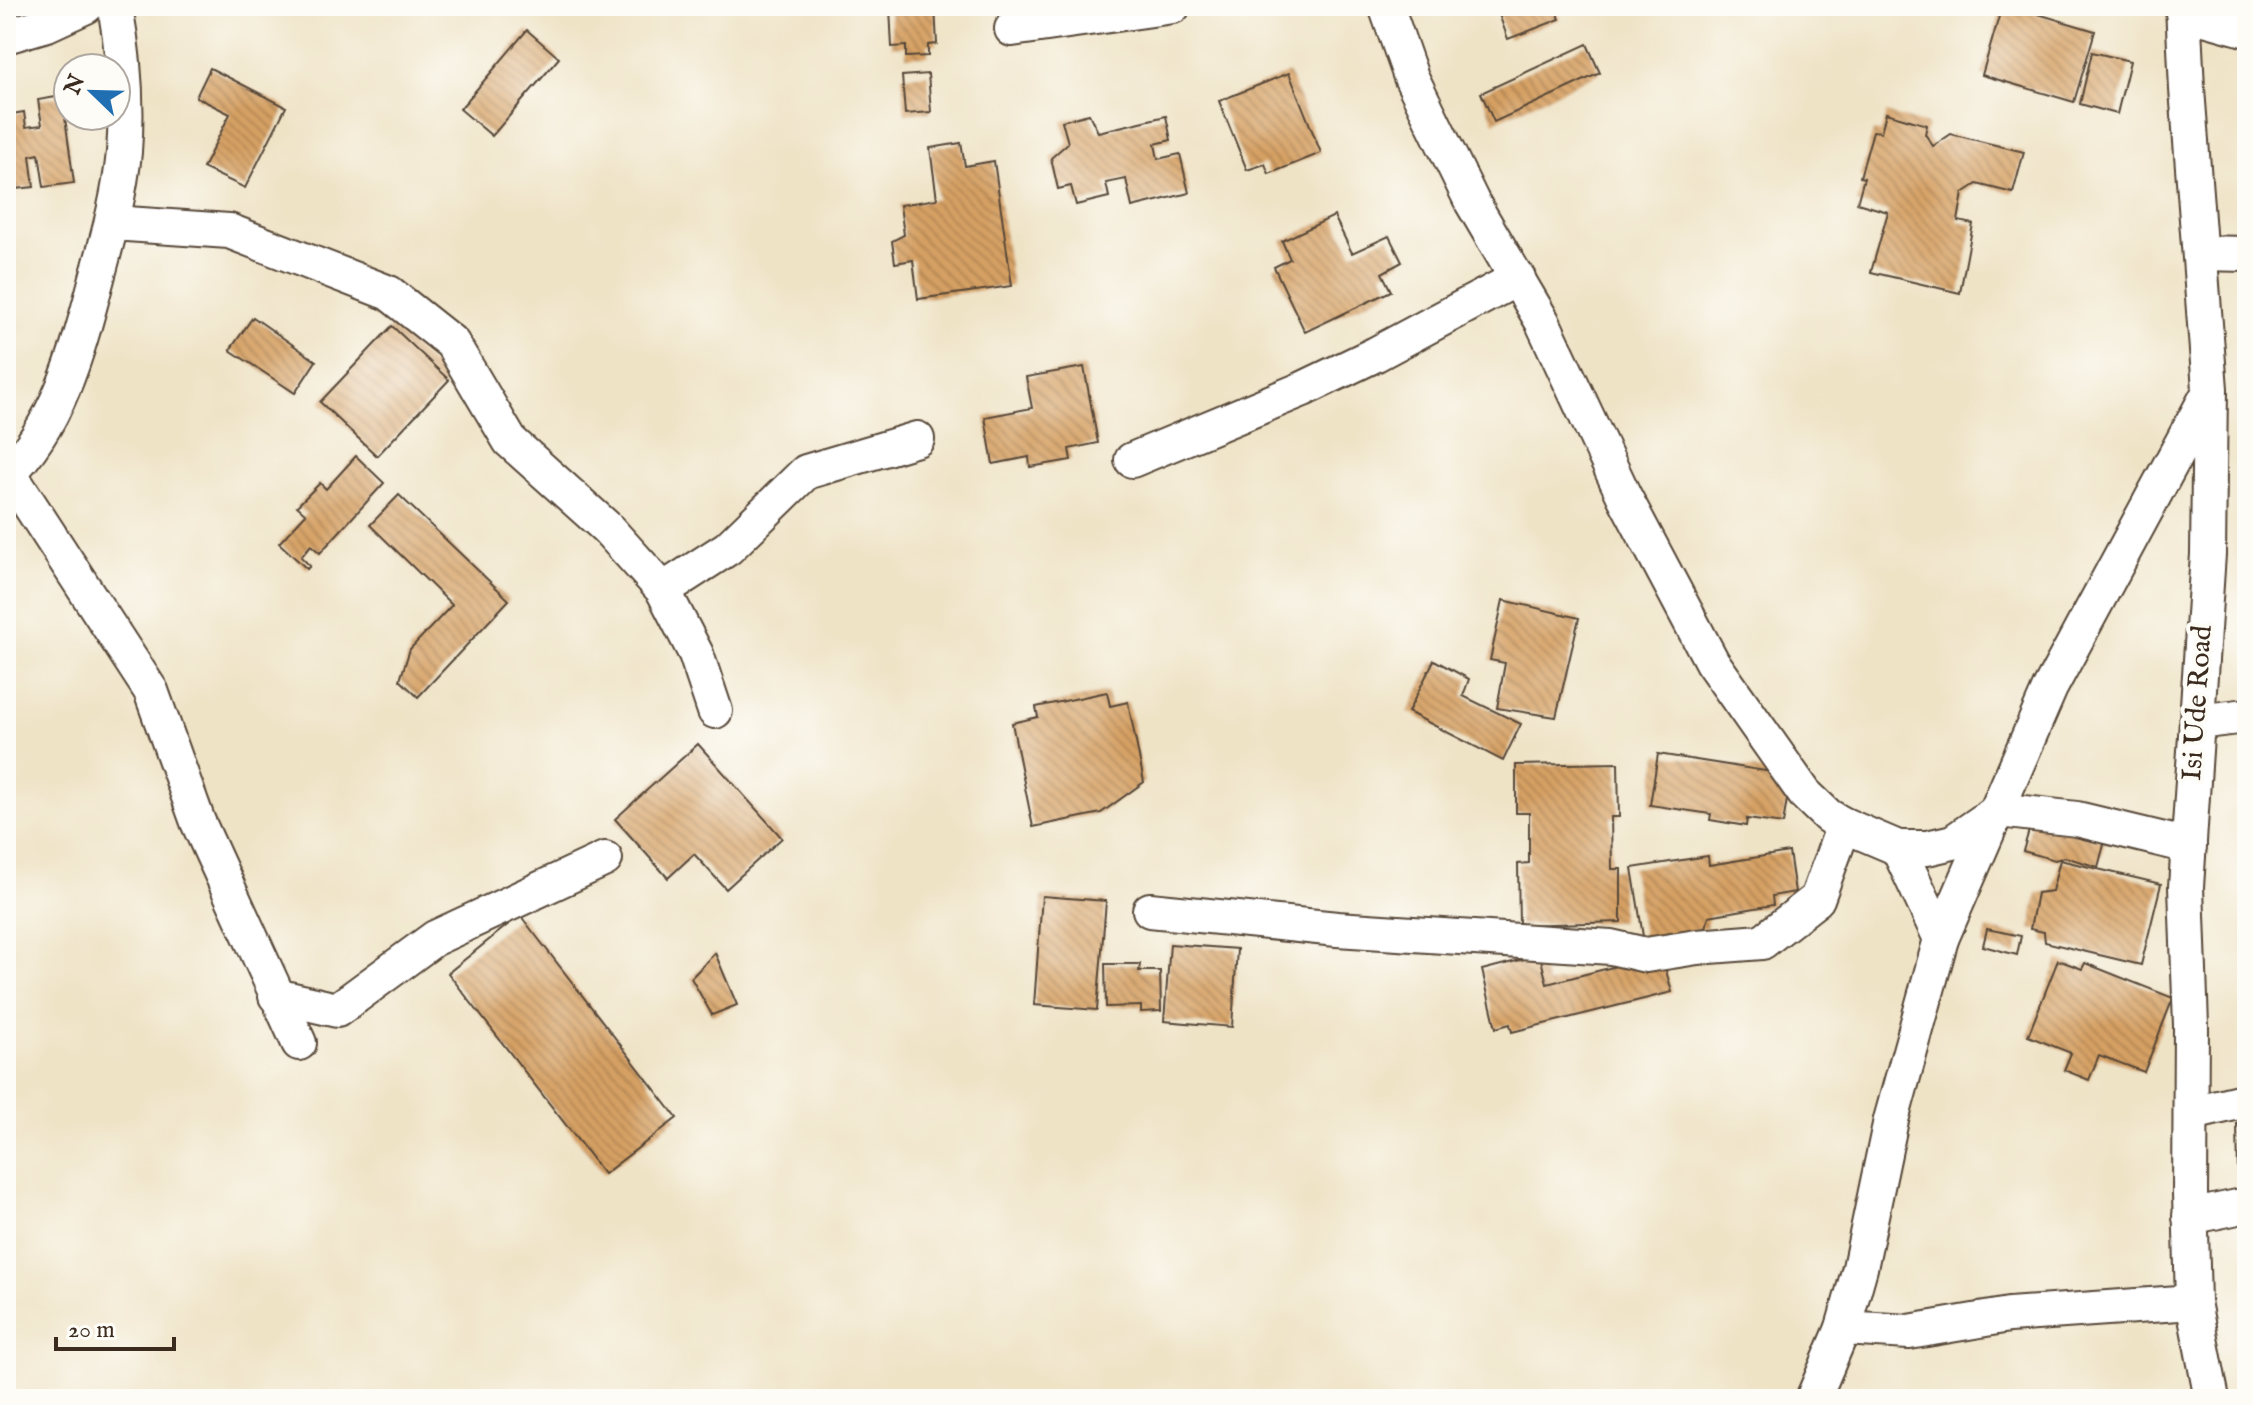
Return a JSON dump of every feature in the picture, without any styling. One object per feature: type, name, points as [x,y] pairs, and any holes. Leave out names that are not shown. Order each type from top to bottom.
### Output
[{"type":"street","points":[[6,36],[47,24],[86,6]]},
{"type":"street","points":[[115,6],[124,56],[125,100],[124,153],[112,223],[77,352],[58,401],[30,450],[8,474],[151,691],[198,822],[299,1043]]},
{"type":"street","points":[[1012,29],[1173,6]]},
{"type":"street","points":[[1386,6],[1411,77],[1472,202],[1542,321],[1624,496],[1712,662],[1805,794],[1828,816],[1898,848],[1927,848],[1953,842],[1999,810],[2077,819],[2189,846]]},
{"type":"street","points":[[2183,9],[2247,30]]},
{"type":"street","name":"Isi Ude Road","points":[[2183,9],[2210,389],[2208,554],[2186,887],[2193,1302],[2212,1399]]},
{"type":"street","points":[[112,223],[229,231],[389,293],[452,343],[510,441],[607,528],[663,590],[696,654],[715,711]]},
{"type":"street","points":[[2200,253],[2247,254]]},
{"type":"street","points":[[1132,460],[1224,424],[1352,366],[1518,278]]},
{"type":"street","points":[[1813,1399],[1843,1328],[1860,1268],[1891,1120],[1941,939],[2050,688],[2210,389]]},
{"type":"street","points":[[663,590],[728,548],[806,472],[917,439]]},
{"type":"street","points":[[2197,722],[2247,716]]},
{"type":"street","points":[[1150,910],[1337,929],[1611,947],[1646,955],[1762,942],[1817,899],[1844,825]]},
{"type":"street","points":[[1898,848],[1941,939]]},
{"type":"street","points":[[276,996],[337,1010],[435,938],[605,859]]},
{"type":"street","points":[[2192,1113],[2247,1100]]},
{"type":"street","points":[[2190,1217],[2247,1205]]},
{"type":"street","points":[[1843,1328],[1909,1332],[2009,1315],[2193,1302]]},
{"type":"building","points":[[1496,6],[1554,6],[1560,19],[1508,39]]},
{"type":"building","points":[[2002,6],[2095,31],[2074,102],[1982,75]]},
{"type":"building","points":[[935,7],[937,44],[928,45],[928,56],[906,57],[906,46],[892,47],[890,8]]},
{"type":"building","points":[[527,30],[559,58],[492,136],[460,109]]},
{"type":"building","points":[[1587,44],[1600,73],[1494,122],[1481,93]]},
{"type":"building","points":[[2092,52],[2130,61],[2117,114],[2080,104]]},
{"type":"building","points":[[210,68],[286,107],[245,188],[203,168],[230,114],[196,97]]},
{"type":"building","points":[[1289,73],[1321,153],[1269,174],[1265,164],[1247,170],[1219,101]]},
{"type":"building","points":[[928,74],[931,112],[905,114],[902,76]]},
{"type":"building","points":[[52,98],[52,132],[67,132],[74,183],[44,187],[39,154],[30,156],[34,187],[6,190],[6,115],[24,112],[26,127],[42,125],[38,100]]},
{"type":"building","points":[[1886,113],[1927,125],[1925,134],[1933,146],[1951,134],[2024,152],[2013,193],[1977,184],[1963,193],[1958,221],[1973,224],[1960,293],[1871,272],[1888,212],[1857,203],[1864,178],[1860,177],[1873,131],[1881,132]]},
{"type":"building","points":[[1089,114],[1098,132],[1166,116],[1171,140],[1155,144],[1158,159],[1180,154],[1189,193],[1132,207],[1126,179],[1106,183],[1109,197],[1076,205],[1071,186],[1058,189],[1051,158],[1068,143],[1062,121]]},
{"type":"building","points":[[961,143],[965,166],[994,161],[1012,286],[918,299],[913,260],[895,263],[892,241],[904,235],[900,205],[937,199],[930,148]]},
{"type":"building","points":[[1334,216],[1352,253],[1389,236],[1402,262],[1382,273],[1391,291],[1305,332],[1274,267],[1290,259],[1282,241]]},
{"type":"building","points":[[253,317],[316,361],[295,393],[230,350]]},
{"type":"building","points":[[392,326],[449,380],[377,456],[320,402]]},
{"type":"building","points":[[1084,367],[1098,443],[1069,449],[1071,460],[1030,467],[1029,457],[993,464],[985,417],[1032,408],[1026,377]]},
{"type":"building","points":[[356,456],[384,483],[320,553],[311,545],[301,557],[310,566],[307,569],[279,543],[306,514],[297,506],[320,483],[326,489]]},
{"type":"building","points":[[399,495],[509,600],[418,697],[400,680],[410,649],[452,605],[370,525]]},
{"type":"building","points":[[1503,600],[1579,618],[1556,717],[1497,708],[1505,663],[1490,660]]},
{"type":"building","points":[[1434,660],[1469,679],[1463,696],[1521,724],[1503,761],[1408,712]]},
{"type":"building","points":[[1107,692],[1110,706],[1128,702],[1144,782],[1101,813],[1033,827],[1012,723],[1038,717],[1036,707]]},
{"type":"building","points":[[698,744],[782,838],[726,889],[694,854],[668,878],[615,819]]},
{"type":"building","points":[[1658,754],[1791,775],[1783,824],[1747,819],[1746,826],[1710,820],[1711,814],[1650,805]]},
{"type":"building","points":[[1618,763],[1619,817],[1611,817],[1612,869],[1621,869],[1621,922],[1519,925],[1518,864],[1529,863],[1529,813],[1516,813],[1516,765]]},
{"type":"building","points":[[2032,820],[2105,841],[2098,867],[2065,857],[2055,860],[2023,851]]},
{"type":"building","points":[[1789,852],[1795,892],[1772,896],[1773,905],[1709,916],[1706,928],[1694,930],[1646,955],[1632,868],[1708,856],[1709,865]]},
{"type":"building","points":[[2060,860],[2161,884],[2141,965],[2045,942],[2044,932],[2030,929],[2037,893],[2052,891]]},
{"type":"building","points":[[1042,896],[1106,901],[1097,1010],[1034,1005]]},
{"type":"building","points":[[520,915],[677,1118],[604,1174],[448,973]]},
{"type":"building","points":[[1987,929],[2021,936],[2017,955],[1983,946]]},
{"type":"building","points":[[1170,944],[1237,949],[1232,1027],[1164,1021]]},
{"type":"building","points":[[715,953],[737,1005],[712,1015],[691,978]]},
{"type":"building","points":[[1540,955],[1547,984],[1636,961],[1665,967],[1672,992],[1512,1032],[1510,1024],[1496,1028],[1482,970]]},
{"type":"building","points":[[2058,960],[2082,969],[2085,963],[2173,998],[2144,1072],[2099,1055],[2089,1080],[2064,1070],[2071,1053],[2028,1036]]},
{"type":"building","points":[[1105,964],[1140,964],[1139,971],[1160,971],[1161,1011],[1141,1012],[1141,1006],[1106,1007]]},
{"type":"building","points":[[2247,1123],[2247,1175],[2238,1175],[2237,1124]]}]
